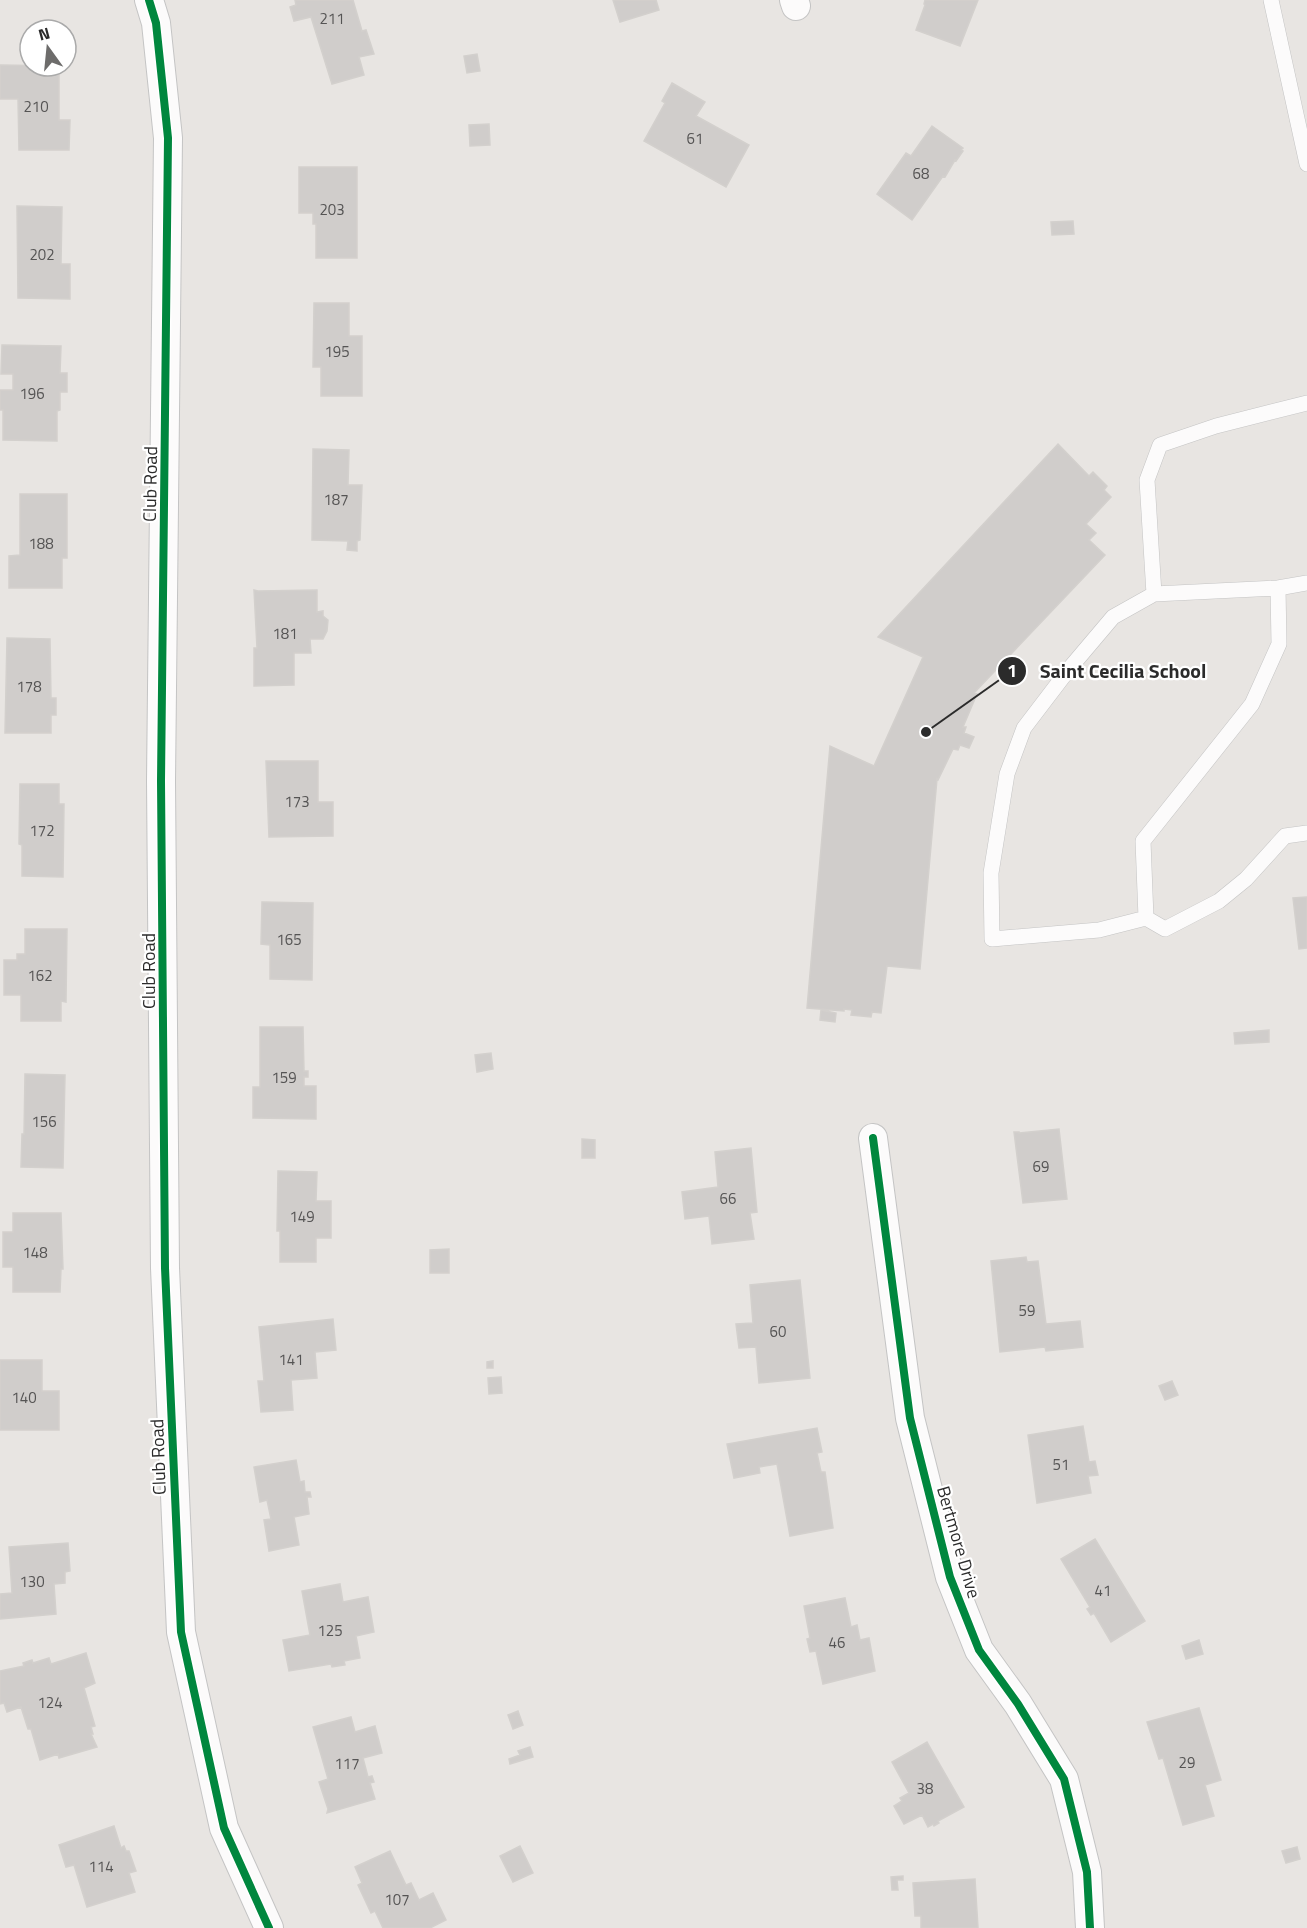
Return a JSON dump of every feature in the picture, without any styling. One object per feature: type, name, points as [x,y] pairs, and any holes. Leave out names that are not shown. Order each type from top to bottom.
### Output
[{"type":"street","name":"Club Road","points":[[149,0],[156,23],[168,138],[161,781],[165,1268],[181,1632],[224,1828],[268,1928]]},
{"type":"street","name":"Bertmore Drive","points":[[873,1138],[910,1418],[950,1577],[979,1650],[1018,1704],[1064,1779],[1087,1872],[1090,1928]]},
{"type":"lane","points":[[1271,0],[1307,164]]},
{"type":"lane","points":[[1154,594],[1147,480],[1160,445],[1216,426],[1307,403]]},
{"type":"lane","points":[[1307,583],[1278,588],[1154,594],[1113,617],[1024,728],[1007,774],[991,873],[992,939],[1099,930],[1146,918],[1165,929],[1218,901],[1246,879],[1285,836],[1307,833]]},
{"type":"lane","points":[[1146,918],[1143,841],[1252,704],[1279,644],[1278,588]]},
{"type":"building","points":[[295,0],[353,0],[362,31],[366,30],[374,54],[359,57],[364,75],[332,84],[311,17],[294,21],[290,7],[296,5]]},
{"type":"building","points":[[613,0],[656,0],[659,10],[620,22]]},
{"type":"building","points":[[925,0],[978,0],[960,46],[916,30]]},
{"type":"building","points":[[477,54],[480,71],[467,73],[464,56]]},
{"type":"building","points":[[0,65],[18,65],[18,78],[59,78],[59,120],[70,120],[69,150],[19,150],[18,99],[0,99]]},
{"type":"building","points":[[672,83],[705,102],[696,116],[749,145],[726,187],[644,141],[665,103],[662,101]]},
{"type":"building","points":[[489,124],[490,145],[470,146],[469,125]]},
{"type":"building","points":[[932,126],[963,148],[961,150],[963,151],[912,220],[877,194],[906,153],[911,156]]},
{"type":"building","points":[[299,167],[357,167],[357,258],[316,258],[316,224],[313,224],[313,213],[299,213]]},
{"type":"building","points":[[17,206],[62,207],[61,264],[70,264],[70,299],[18,298]]},
{"type":"building","points":[[1073,221],[1074,234],[1052,235],[1051,222]]},
{"type":"building","points":[[314,303],[349,303],[349,336],[362,336],[362,396],[321,396],[321,367],[313,367]]},
{"type":"building","points":[[2,345],[61,346],[60,373],[67,373],[67,392],[60,392],[60,410],[57,411],[57,441],[3,440],[0,390],[13,390],[13,374],[1,374]]},
{"type":"building","points":[[1058,444],[1089,476],[1093,472],[1107,486],[1104,490],[1111,497],[1086,524],[1096,533],[1089,540],[1105,555],[974,693],[977,694],[963,727],[966,727],[964,733],[974,737],[969,748],[960,745],[958,750],[953,749],[937,779],[920,969],[887,966],[881,1013],[872,1012],[871,1017],[851,1015],[852,1010],[807,1008],[830,746],[874,766],[923,657],[878,637]]},
{"type":"building","points":[[313,449],[349,450],[348,485],[362,485],[360,540],[357,541],[357,551],[347,550],[348,541],[312,540]]},
{"type":"building","points":[[20,494],[67,494],[67,558],[62,558],[62,588],[9,588],[9,556],[20,555]]},
{"type":"building","points":[[254,590],[317,590],[317,612],[323,611],[323,616],[328,620],[327,631],[323,639],[310,639],[311,653],[294,653],[294,685],[254,686],[254,648],[257,648]]},
{"type":"building","points":[[7,638],[50,639],[51,698],[56,698],[56,715],[51,715],[51,733],[5,733]]},
{"type":"building","points":[[266,761],[318,761],[318,802],[333,802],[333,836],[269,837]]},
{"type":"building","points":[[20,784],[59,784],[59,804],[64,804],[63,877],[22,876],[22,845],[19,844]]},
{"type":"building","points":[[1307,897],[1307,948],[1299,949],[1293,898]]},
{"type":"building","points":[[262,902],[313,903],[312,980],[270,979],[270,945],[261,944]]},
{"type":"building","points":[[25,929],[67,929],[66,1002],[61,1001],[61,1021],[21,1021],[21,995],[4,995],[4,960],[17,960],[17,954],[25,954]]},
{"type":"building","points":[[821,1010],[836,1013],[835,1022],[820,1020]]},
{"type":"building","points":[[260,1027],[303,1027],[304,1071],[308,1071],[308,1077],[304,1077],[304,1086],[316,1086],[316,1119],[253,1118],[253,1087],[260,1087]]},
{"type":"building","points":[[1269,1030],[1269,1042],[1235,1044],[1234,1033]]},
{"type":"building","points":[[491,1053],[493,1069],[477,1072],[475,1055]]},
{"type":"building","points":[[25,1074],[65,1075],[63,1168],[21,1167]]},
{"type":"building","points":[[1059,1129],[1067,1199],[1023,1203],[1014,1132]]},
{"type":"building","points":[[582,1139],[595,1140],[595,1158],[582,1158]]},
{"type":"building","points":[[751,1148],[757,1212],[750,1213],[754,1239],[712,1244],[709,1216],[685,1219],[682,1192],[718,1187],[715,1152]]},
{"type":"building","points":[[278,1171],[317,1172],[316,1201],[331,1201],[331,1238],[316,1238],[316,1262],[280,1262],[280,1231],[277,1231]]},
{"type":"building","points":[[13,1213],[61,1213],[63,1269],[61,1269],[60,1292],[13,1292],[13,1267],[3,1267],[3,1232],[13,1232]]},
{"type":"building","points":[[449,1249],[449,1273],[430,1273],[430,1250]]},
{"type":"building","points":[[1026,1257],[1027,1262],[1038,1261],[1046,1324],[1080,1321],[1083,1347],[1046,1351],[1045,1347],[1000,1352],[991,1261]]},
{"type":"building","points":[[800,1280],[810,1378],[759,1383],[756,1347],[739,1348],[736,1324],[753,1323],[750,1285]]},
{"type":"building","points":[[333,1319],[336,1350],[315,1352],[317,1378],[291,1380],[293,1410],[261,1412],[258,1381],[264,1381],[259,1327]]},
{"type":"building","points":[[0,1360],[42,1360],[42,1391],[59,1391],[59,1430],[0,1430]]},
{"type":"building","points":[[493,1361],[493,1368],[487,1368],[487,1362]]},
{"type":"building","points":[[501,1377],[502,1393],[489,1394],[488,1378]]},
{"type":"building","points":[[1172,1381],[1178,1395],[1165,1400],[1159,1386]]},
{"type":"building","points":[[1083,1426],[1089,1462],[1095,1461],[1098,1475],[1088,1476],[1091,1493],[1037,1503],[1028,1435]]},
{"type":"building","points":[[817,1428],[822,1452],[817,1453],[821,1472],[825,1472],[833,1528],[790,1536],[777,1464],[759,1467],[760,1473],[734,1478],[727,1444]]},
{"type":"building","points":[[296,1460],[300,1482],[304,1481],[305,1492],[310,1492],[311,1497],[307,1497],[309,1514],[294,1517],[299,1545],[269,1551],[264,1520],[271,1519],[267,1500],[260,1502],[254,1467]]},
{"type":"building","points":[[1095,1539],[1145,1621],[1111,1642],[1094,1613],[1091,1615],[1087,1609],[1090,1607],[1061,1559]]},
{"type":"building","points":[[68,1543],[70,1571],[65,1572],[65,1583],[54,1584],[56,1614],[0,1619],[0,1594],[12,1593],[9,1547]]},
{"type":"building","points":[[340,1584],[343,1602],[368,1597],[374,1632],[356,1636],[360,1658],[344,1661],[345,1665],[332,1667],[331,1664],[289,1671],[283,1640],[310,1635],[302,1591]]},
{"type":"building","points":[[845,1598],[851,1627],[857,1625],[860,1640],[869,1638],[875,1671],[823,1684],[816,1651],[810,1652],[807,1639],[810,1638],[804,1606]]},
{"type":"building","points":[[1199,1640],[1203,1654],[1186,1659],[1182,1646]]},
{"type":"building","points":[[86,1653],[95,1683],[84,1688],[95,1726],[91,1727],[93,1734],[91,1734],[97,1747],[59,1758],[58,1754],[40,1760],[31,1729],[28,1729],[21,1707],[7,1712],[4,1703],[0,1704],[0,1671],[24,1666],[23,1663],[32,1660],[33,1663],[49,1658],[51,1664]]},
{"type":"building","points":[[1199,1708],[1221,1780],[1205,1785],[1214,1816],[1183,1825],[1163,1758],[1159,1759],[1147,1722]]},
{"type":"building","points":[[518,1711],[523,1725],[513,1729],[508,1715]]},
{"type":"building","points":[[351,1717],[355,1732],[375,1726],[382,1753],[363,1758],[368,1777],[372,1776],[374,1782],[370,1783],[375,1799],[327,1813],[328,1809],[319,1782],[328,1779],[313,1727]]},
{"type":"building","points":[[927,1742],[964,1807],[938,1821],[939,1823],[934,1826],[933,1824],[928,1827],[922,1815],[904,1824],[894,1806],[902,1801],[900,1798],[909,1793],[892,1762]]},
{"type":"building","points":[[530,1747],[533,1757],[510,1764],[509,1759],[520,1755],[518,1751]]},
{"type":"building","points":[[114,1826],[121,1848],[124,1846],[126,1851],[129,1851],[136,1871],[129,1873],[135,1892],[87,1907],[74,1865],[66,1867],[59,1845]]},
{"type":"building","points":[[520,1846],[533,1873],[513,1882],[500,1856]]},
{"type":"building","points":[[1297,1847],[1300,1859],[1286,1863],[1282,1851]]},
{"type":"building","points":[[390,1851],[406,1885],[411,1883],[419,1900],[433,1893],[446,1920],[430,1928],[383,1928],[375,1911],[371,1913],[358,1885],[362,1883],[355,1867]]},
{"type":"building","points":[[903,1876],[903,1880],[897,1880],[898,1890],[892,1890],[891,1877]]},
{"type":"building","points":[[975,1879],[978,1928],[921,1928],[921,1916],[915,1916],[913,1883]]},
{"type":"cycle path","points":[[149,0],[156,23],[168,138],[161,781],[165,1268],[181,1632],[224,1828],[269,1928]]},
{"type":"cycle path","points":[[873,1138],[910,1418],[950,1577],[979,1650],[1018,1704],[1064,1779],[1087,1872],[1090,1928]]},
{"type":"place","name":"Saint Cecilia School","points":[[926,732]]}]
